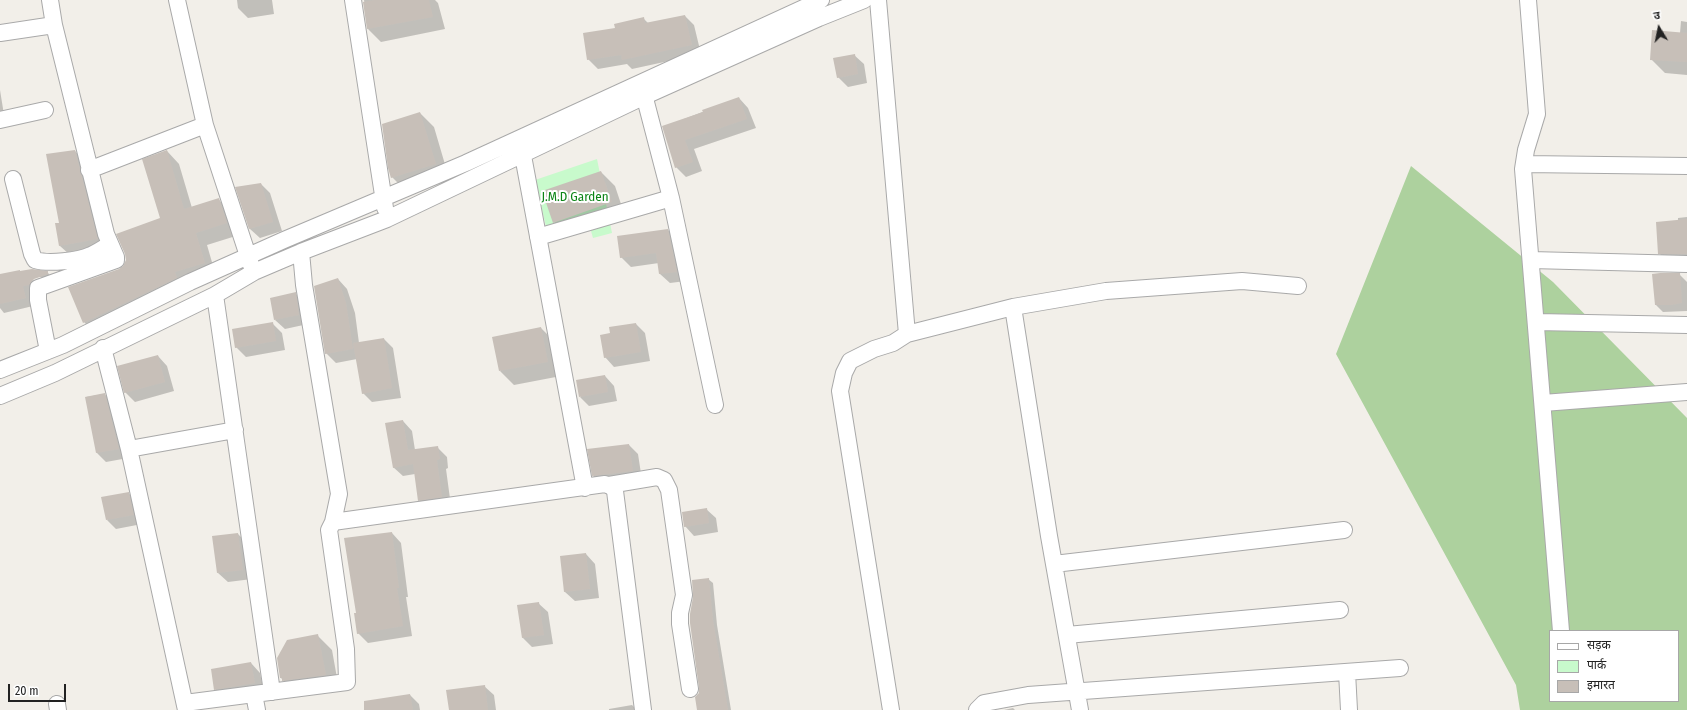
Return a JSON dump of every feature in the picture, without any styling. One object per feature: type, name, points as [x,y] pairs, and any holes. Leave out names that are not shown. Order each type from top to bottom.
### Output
[{"type":"street","points":[[48,351],[38,300],[38,288],[116,260],[116,256],[106,234],[89,170],[54,25],[50,0]]},
{"type":"street","points":[[177,0],[205,125],[254,272]]},
{"type":"street","points":[[353,0],[387,219]]},
{"type":"street","points":[[0,370],[48,351],[190,282],[248,256],[520,138],[643,90],[864,0]]},
{"type":"street","points":[[878,0],[907,334]]},
{"type":"street","points":[[1528,0],[1537,114],[1526,150],[1524,164],[1562,630]]},
{"type":"street","points":[[0,396],[55,373],[103,348],[215,295],[254,272],[387,219],[523,156],[643,90],[817,1]]},
{"type":"street","points":[[0,33],[54,25]]},
{"type":"street","points":[[643,90],[671,198],[715,405]]},
{"type":"street","points":[[0,120],[45,110]]},
{"type":"street","points":[[89,170],[205,125]]},
{"type":"street","points":[[520,138],[585,488]]},
{"type":"street","points":[[1524,164],[1687,166]]},
{"type":"street","points":[[12,179],[32,254],[35,260],[45,262],[79,259],[91,255],[110,244]]},
{"type":"street","points":[[538,237],[671,198]]},
{"type":"street","points":[[103,348],[128,449],[186,706],[254,694],[347,682],[346,649],[329,530],[333,522],[339,494],[304,285],[301,252]]},
{"type":"street","points":[[1531,260],[1687,264]]},
{"type":"street","points":[[891,710],[840,391],[844,373],[850,361],[874,349],[893,343],[907,334],[1013,307],[1106,291],[1242,281],[1298,286]]},
{"type":"street","points":[[215,295],[272,692]]},
{"type":"street","points":[[1013,307],[1054,564],[1080,710]]},
{"type":"street","points":[[1537,322],[1687,325]]},
{"type":"street","points":[[1543,403],[1687,392]]},
{"type":"street","points":[[128,449],[235,430]]},
{"type":"street","points":[[333,522],[609,485],[657,477],[664,480],[669,490],[684,595],[680,613],[680,624],[690,689]]},
{"type":"street","points":[[609,485],[615,491],[643,710]]},
{"type":"street","points":[[1054,564],[1344,530]]},
{"type":"street","points":[[1067,635],[1340,610]]},
{"type":"street","points":[[977,710],[984,703],[1021,696],[1400,668]]},
{"type":"street","points":[[1347,672],[1349,710]]},
{"type":"street","points":[[254,694],[257,710]]},
{"type":"green space","name":"J.M.D Garden","points":[[597,159],[612,233],[593,238],[589,224],[548,235],[535,180]]},
{"type":"green space","points":[[1411,166],[1553,282],[1687,418],[1687,710],[1520,710],[1516,685],[1336,354]]},
{"type":"building","points":[[374,0],[429,0],[433,17],[367,29],[363,2]]},
{"type":"building","points":[[685,15],[692,45],[622,60],[621,55],[587,60],[583,33],[615,28],[614,24],[644,17],[645,23]]},
{"type":"building","points":[[1652,30],[1687,33],[1687,62],[1650,60]]},
{"type":"building","points":[[855,54],[858,74],[837,78],[833,58]]},
{"type":"building","points":[[739,97],[747,119],[685,140],[693,162],[675,168],[662,126],[703,112],[702,110]]},
{"type":"building","points":[[420,112],[436,164],[391,178],[388,168],[382,124]]},
{"type":"building","points":[[75,150],[98,239],[59,246],[55,223],[59,223],[46,154]]},
{"type":"building","points":[[167,150],[184,209],[219,198],[227,223],[196,233],[205,263],[175,272],[177,278],[83,323],[68,287],[119,269],[123,266],[126,260],[125,254],[116,234],[160,218],[142,159]]},
{"type":"building","points":[[601,171],[612,202],[553,223],[542,191]]},
{"type":"building","points":[[261,183],[273,222],[249,229],[235,187]]},
{"type":"building","points":[[1687,219],[1687,254],[1658,254],[1656,222]]},
{"type":"building","points":[[668,229],[677,272],[659,274],[656,253],[620,258],[617,236]]},
{"type":"building","points":[[32,269],[48,271],[48,274],[34,279],[29,285],[23,286],[26,298],[0,304],[0,274]]},
{"type":"building","points":[[1680,273],[1682,303],[1655,305],[1652,274]]},
{"type":"building","points":[[338,278],[346,303],[353,349],[325,354],[314,286]]},
{"type":"building","points":[[296,292],[299,315],[274,320],[270,298]]},
{"type":"building","points":[[273,322],[276,341],[235,348],[232,329]]},
{"type":"building","points":[[636,323],[641,352],[604,358],[600,335],[610,333],[609,327]]},
{"type":"building","points":[[541,327],[548,362],[499,371],[492,337]]},
{"type":"building","points":[[384,338],[392,388],[362,394],[353,343]]},
{"type":"building","points":[[158,355],[165,382],[124,393],[117,366]]},
{"type":"building","points":[[605,375],[608,392],[579,397],[576,380]]},
{"type":"building","points":[[105,393],[119,449],[96,453],[85,397]]},
{"type":"building","points":[[403,420],[408,450],[438,446],[440,459],[437,460],[442,497],[418,501],[413,464],[393,468],[385,423]]},
{"type":"building","points":[[629,444],[633,471],[592,476],[587,449]]},
{"type":"building","points":[[129,492],[134,515],[106,520],[101,497]]},
{"type":"building","points":[[707,508],[709,523],[684,527],[682,512]]},
{"type":"building","points":[[392,532],[399,588],[397,588],[403,626],[357,634],[354,613],[356,613],[344,538]]},
{"type":"building","points":[[238,533],[243,570],[217,573],[212,536]]},
{"type":"building","points":[[586,553],[590,589],[564,592],[560,556]]},
{"type":"building","points":[[709,578],[713,620],[728,710],[697,710],[695,697],[699,693],[699,688],[690,623],[693,597],[692,580]]},
{"type":"building","points":[[539,602],[544,635],[522,638],[517,605]]},
{"type":"building","points":[[318,634],[326,675],[282,681],[282,678],[280,678],[277,658],[287,640]]},
{"type":"building","points":[[251,662],[255,683],[214,690],[211,669]]},
{"type":"building","points":[[485,685],[488,710],[449,710],[446,690]]},
{"type":"building","points":[[410,694],[413,710],[364,710],[364,701]]}]
